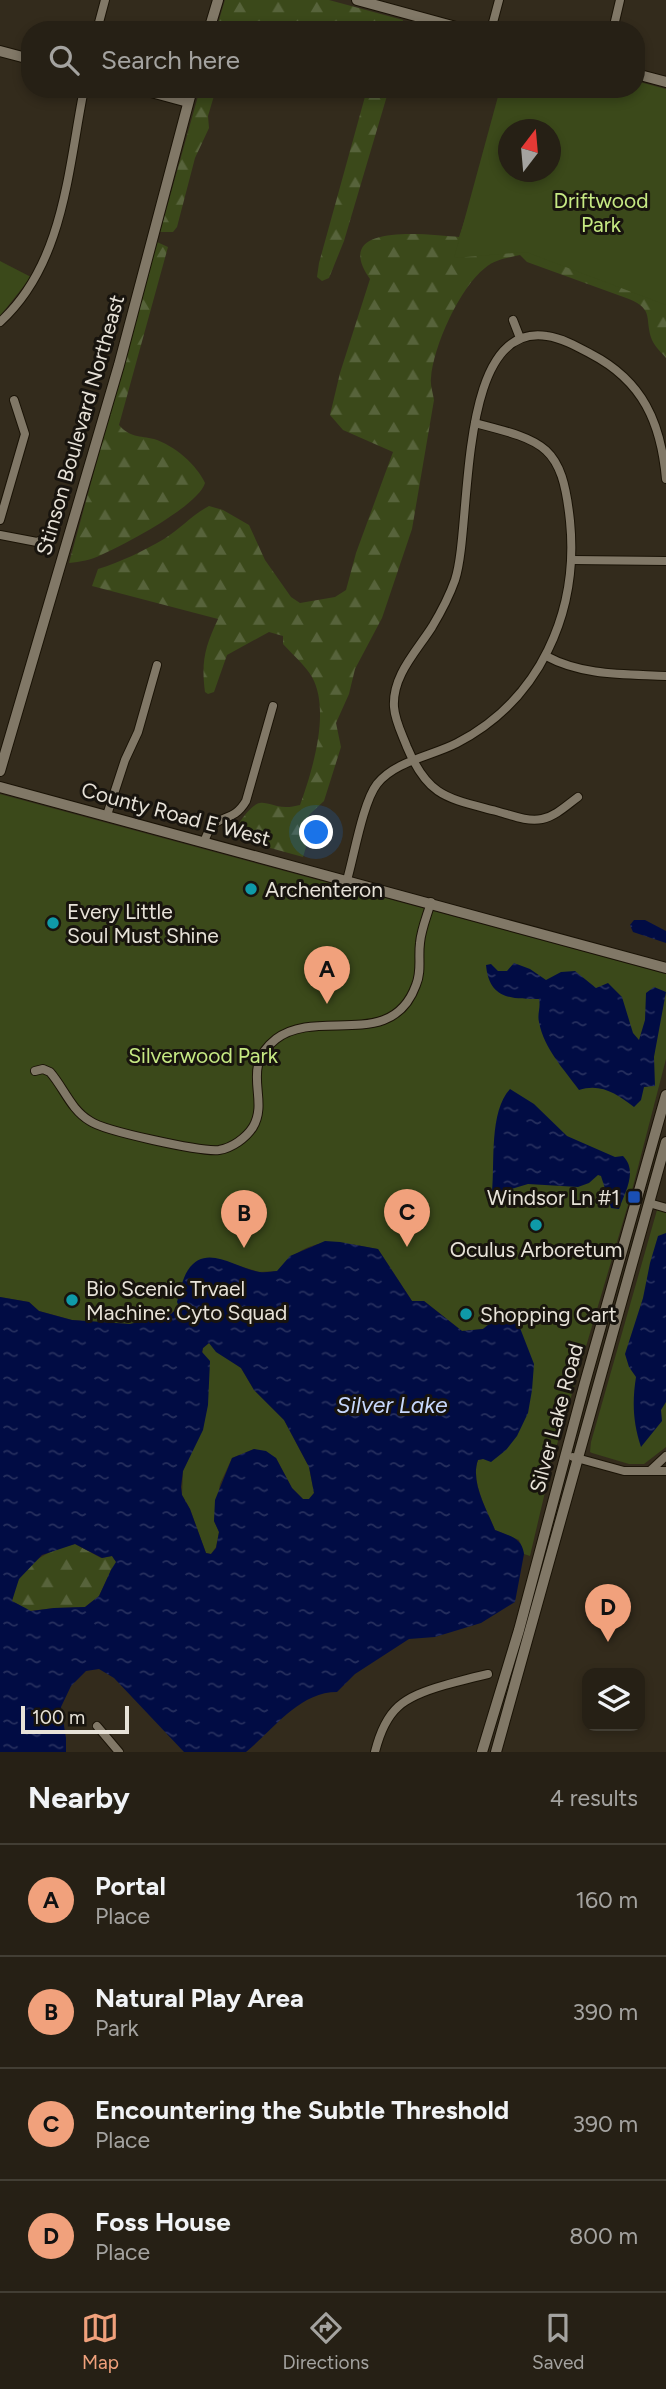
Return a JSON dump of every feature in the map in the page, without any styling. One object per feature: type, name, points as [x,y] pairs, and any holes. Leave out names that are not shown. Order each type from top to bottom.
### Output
[{"type":"street","points":[[99,21],[105,0]]},
{"type":"street","points":[[212,21],[218,0]]},
{"type":"street","points":[[357,0],[434,21]]},
{"type":"street","points":[[493,21],[499,0]]},
{"type":"street","points":[[615,21],[621,0]]},
{"type":"street","points":[[0,51],[21,57]]},
{"type":"street","points":[[645,76],[666,82]]},
{"type":"street","points":[[0,322],[9,314],[41,269],[57,228],[82,98]]},
{"type":"street","points":[[171,98],[188,103]]},
{"type":"street","name":"Stinson Boulevard Northeast","points":[[0,771],[119,365],[189,98]]},
{"type":"street","points":[[513,320],[520,338]]},
{"type":"street","points":[[578,797],[547,818],[524,819],[443,795],[426,782],[414,762],[395,714],[394,696],[399,678],[439,615],[456,577],[463,541],[468,464],[475,423],[491,366],[502,351],[520,338],[538,335],[561,340],[603,360],[639,394],[655,421],[660,436],[666,479]]},
{"type":"street","points":[[0,520],[25,434],[14,400]]},
{"type":"street","points":[[347,880],[369,800],[376,785],[389,773],[456,744],[496,717],[527,685],[546,656],[566,603],[572,560],[567,493],[556,462],[533,440],[475,423]]},
{"type":"street","points":[[0,536],[37,542],[42,540]]},
{"type":"street","points":[[572,560],[666,561]]},
{"type":"street","points":[[546,656],[592,671],[666,676]]},
{"type":"street","points":[[107,815],[141,722],[157,665]]},
{"type":"street","points":[[204,843],[208,827],[237,813],[246,801],[273,706]]},
{"type":"street","name":"County Road E West","points":[[0,786],[666,968]]},
{"type":"street","points":[[35,1071],[43,1069],[50,1072],[80,1114],[97,1125],[201,1149],[226,1148],[242,1139],[253,1126],[258,1112],[257,1068],[263,1053],[274,1040],[298,1029],[375,1023],[391,1016],[408,1000],[419,975],[420,942],[430,902]]},
{"type":"street","name":"Silver Lake Road","points":[[482,1752],[519,1629],[666,1095]]},
{"type":"street","points":[[496,1752],[666,1142]]},
{"type":"street","points":[[649,1203],[666,1208]]},
{"type":"street","points":[[565,1455],[624,1471],[666,1471]]},
{"type":"street","points":[[651,1470],[666,1456]]},
{"type":"street","points":[[375,1752],[382,1727],[402,1703],[420,1693],[488,1674]]},
{"type":"street","points":[[97,1726],[119,1752]]},
{"type":"green space","points":[[225,0],[329,0],[403,20],[403,21],[219,21]]},
{"type":"green space","name":"Driftwood Park","points":[[645,83],[666,89],[666,305],[526,252],[454,258],[498,98],[645,98]]},
{"type":"green space","points":[[197,98],[213,98],[208,116],[209,128],[195,158],[177,227],[173,232],[160,232]]},
{"type":"green space","points":[[365,98],[386,98],[344,241],[329,278],[322,281],[317,277]]},
{"type":"green space","points":[[466,216],[666,239],[666,358],[652,340],[646,311],[629,299],[527,262],[520,255],[493,263],[476,277],[457,303],[437,350],[431,381],[434,400],[412,529],[382,618],[355,669],[349,694],[336,723],[341,747],[324,801],[304,823],[302,832],[306,847],[303,857],[230,837],[243,817],[256,804],[280,807],[300,805],[310,776],[320,724],[320,707],[312,677],[283,644],[283,636],[269,632],[227,655],[214,692],[208,694],[205,692],[204,663],[207,646],[218,619],[92,586],[98,569],[132,556],[164,539],[209,506],[223,510],[249,525],[265,560],[291,597],[300,603],[335,597],[346,590],[356,553],[393,452],[343,430],[330,415],[340,373],[370,279],[361,260],[362,248],[372,240],[388,235],[459,237]]},
{"type":"green space","points":[[157,242],[168,247],[119,425],[131,434],[154,439],[177,451],[191,463],[205,483],[189,503],[142,534],[97,557],[69,563]]},
{"type":"green space","points":[[0,261],[31,277],[0,316]]},
{"type":"green space","name":"Silverwood Park","points":[[0,794],[666,974],[666,1059],[630,1198],[553,1458],[530,1556],[524,1554],[519,1540],[495,1530],[476,1477],[478,1460],[483,1459],[503,1313],[483,1329],[462,1331],[424,1301],[412,1301],[378,1249],[324,1243],[301,1251],[278,1271],[259,1272],[213,1258],[179,1307],[171,1313],[130,1324],[72,1320],[39,1311],[29,1302],[0,1297]]},
{"type":"green space","points":[[657,1210],[666,1212],[666,1447],[644,1464],[629,1464],[590,1452],[591,1442]]},
{"type":"green space","points":[[209,1343],[241,1368],[254,1390],[284,1420],[309,1467],[314,1493],[309,1499],[303,1499],[292,1488],[276,1458],[254,1449],[232,1458],[220,1484],[214,1521],[219,1532],[216,1547],[211,1554],[206,1553],[182,1495],[183,1471],[190,1455],[203,1348]]},
{"type":"green space","points":[[75,1544],[101,1558],[112,1556],[117,1563],[99,1596],[85,1607],[30,1611],[12,1601],[19,1579],[33,1562],[53,1551]]},
{"type":"water","points":[[634,920],[645,920],[666,931],[666,943],[633,932],[630,925]]},
{"type":"water","points":[[514,963],[530,969],[546,980],[561,972],[575,971],[596,988],[608,983],[622,997],[633,1033],[639,1040],[645,1020],[646,993],[654,987],[666,992],[654,1057],[655,1086],[644,1087],[641,1100],[634,1107],[602,1089],[579,1090],[545,1041],[539,1019],[539,999],[503,995],[492,985],[486,965],[491,964],[498,971],[507,971]]},
{"type":"water","points":[[510,1089],[534,1104],[567,1136],[615,1157],[623,1156],[630,1168],[630,1175],[619,1209],[611,1208],[601,1176],[598,1175],[589,1183],[578,1187],[528,1184],[492,1192],[496,1124],[503,1099]]},
{"type":"water","points":[[666,1233],[666,1402],[661,1410],[662,1421],[641,1447],[634,1412],[636,1377],[625,1354],[643,1298],[658,1236]]},
{"type":"water","name":"Silver Lake","points":[[325,1241],[378,1249],[412,1301],[424,1301],[462,1331],[483,1329],[503,1313],[513,1310],[534,1364],[528,1413],[517,1436],[506,1450],[491,1462],[478,1460],[476,1477],[480,1496],[495,1530],[514,1538],[523,1548],[515,1602],[481,1623],[435,1637],[409,1639],[355,1674],[337,1692],[311,1698],[299,1705],[246,1752],[184,1752],[114,1678],[99,1669],[86,1671],[71,1686],[61,1707],[66,1752],[0,1752],[0,1297],[29,1302],[39,1311],[72,1320],[130,1324],[171,1314],[179,1307],[177,1302],[188,1270],[195,1262],[204,1258],[222,1259],[264,1272],[277,1271],[290,1256]],"holes":[[[209,1343],[216,1352],[241,1368],[254,1390],[284,1420],[309,1467],[314,1493],[309,1499],[303,1499],[292,1488],[276,1458],[266,1451],[254,1449],[232,1458],[215,1500],[214,1521],[219,1532],[216,1548],[211,1554],[206,1553],[181,1487],[183,1471],[203,1430],[208,1405],[210,1361],[202,1352]],[[75,1544],[102,1558],[112,1556],[116,1562],[99,1596],[85,1607],[31,1611],[12,1601],[19,1579],[42,1555]]]},
{"type":"place","name":"Archenteron","points":[[251,889]]},
{"type":"place","name":"Every Little Soul Must Shine","points":[[53,923]]},
{"type":"place","name":"Portal","points":[[327,1004]]},
{"type":"place","name":"Windsor Ln #1","points":[[634,1197]]},
{"type":"place","name":"Oculus Arboretum","points":[[536,1225]]},
{"type":"place","name":"Encountering the Subtle Threshold","points":[[407,1247]]},
{"type":"place","name":"Natural Play Area","points":[[244,1248]]},
{"type":"place","name":"Bio Scenic Trvael Machine: Cyto Squad","points":[[72,1300]]},
{"type":"place","name":"Shopping Cart","points":[[466,1314]]},
{"type":"place","name":"Foss House","points":[[608,1642]]}]
